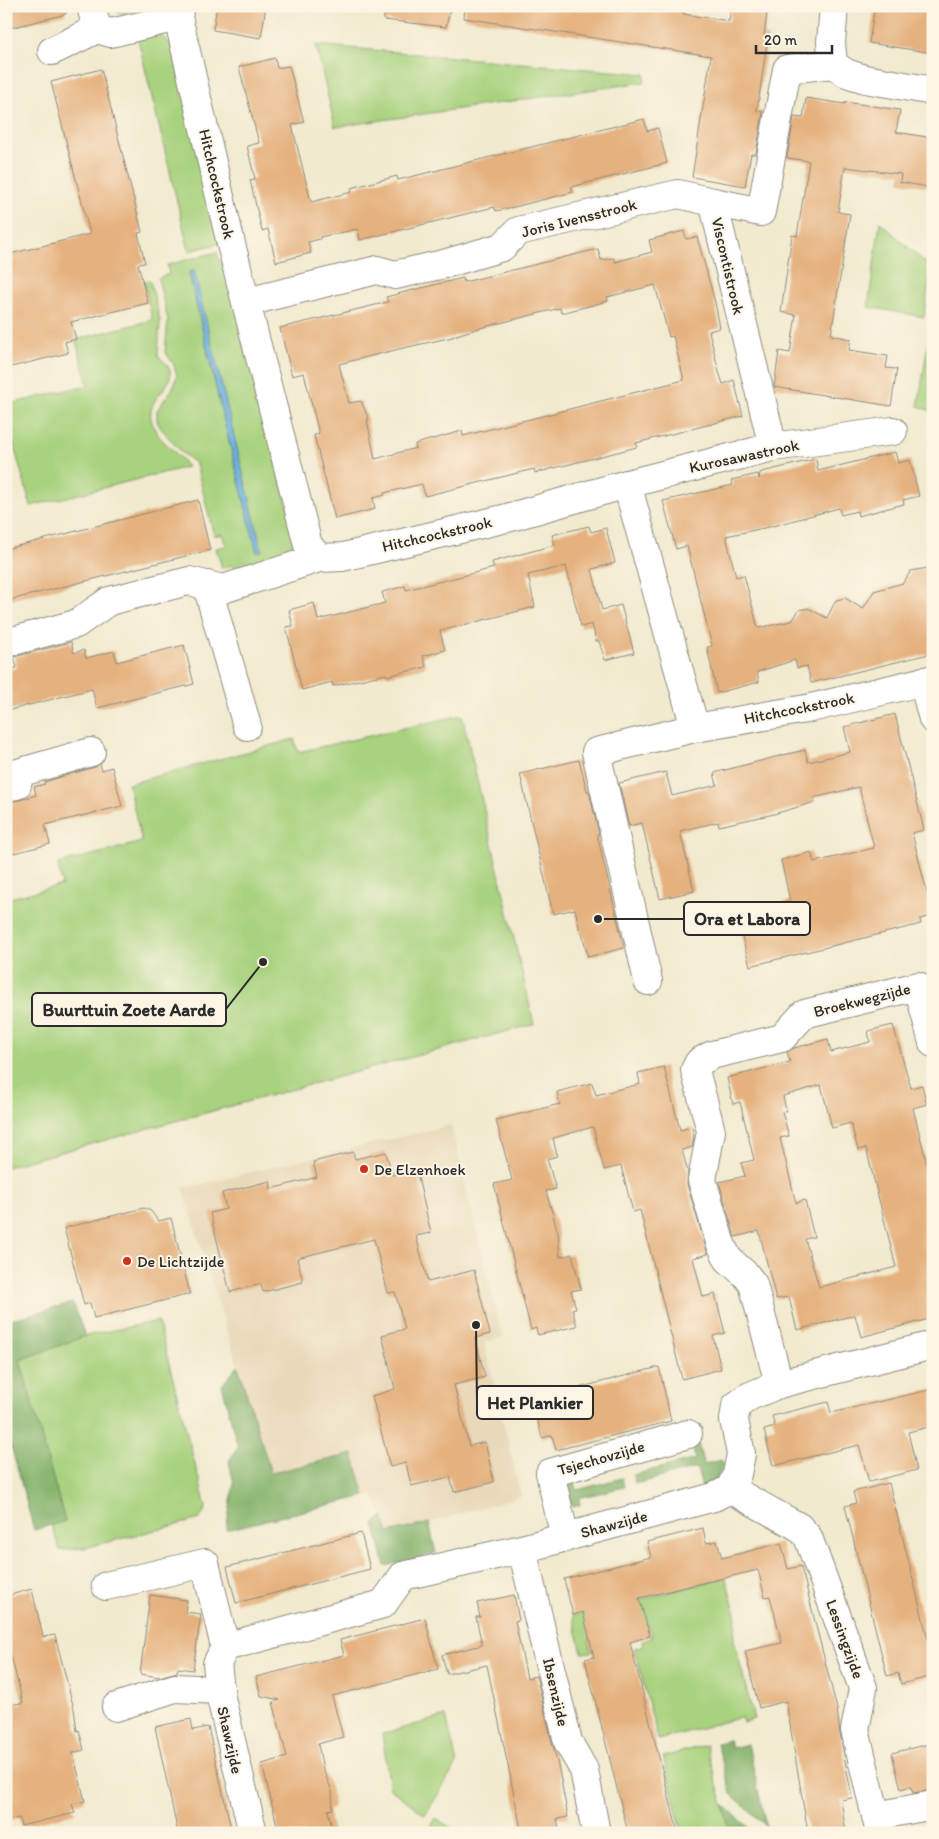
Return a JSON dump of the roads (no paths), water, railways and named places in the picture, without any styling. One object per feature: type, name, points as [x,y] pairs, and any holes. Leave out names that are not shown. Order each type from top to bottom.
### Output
[{"type":"street","points":[[834,6],[831,42],[833,64],[846,74],[933,91]]},
{"type":"street","points":[[52,51],[94,18],[111,33],[179,12]]},
{"type":"street","name":"Hitchcockstrook","points":[[179,12],[231,244],[308,545],[319,558],[342,557],[498,520],[627,484]]},
{"type":"street","name":"Viscontistrook","points":[[773,447],[713,202],[761,212],[786,69],[833,64]]},
{"type":"street","name":"Joris Ivensstrook","points":[[247,302],[377,270],[395,275],[444,264],[502,247],[518,231],[678,194],[713,202]]},
{"type":"street","name":"Kurosawastrook","points":[[627,484],[773,447],[893,432]]},
{"type":"street","points":[[627,484],[695,728]]},
{"type":"street","points":[[6,643],[76,624],[108,601],[189,582],[223,589],[319,558]]},
{"type":"street","points":[[208,585],[247,726]]},
{"type":"street","points":[[928,680],[933,719]]},
{"type":"street","name":"Hitchcockstrook","points":[[648,981],[596,752],[695,728],[806,709],[928,680]]},
{"type":"street","points":[[6,787],[17,784],[18,773],[91,752]]},
{"type":"street","name":"Broekwegzijde","points":[[779,1384],[753,1284],[728,1259],[720,1242],[702,1180],[712,1131],[695,1070],[699,1062],[712,1055],[782,1038],[804,1014],[918,986],[933,1043]]},
{"type":"street","points":[[730,1489],[737,1474],[741,1454],[734,1420],[736,1406],[750,1396],[779,1384],[933,1345]]},
{"type":"street","name":"Tsjechovzijde","points":[[565,1538],[550,1473],[688,1434]]},
{"type":"street","name":"Shawzijde","points":[[252,1833],[220,1690],[217,1664],[225,1647],[383,1604],[403,1576],[565,1538],[714,1497],[730,1489]]},
{"type":"street","name":"Lessingzijde","points":[[730,1489],[799,1527],[808,1537],[863,1688],[855,1730],[878,1824]]},
{"type":"street","name":"Ibsenzijde","points":[[522,1549],[568,1742],[584,1770],[596,1833]]},
{"type":"street","points":[[106,1586],[204,1563],[225,1647]]},
{"type":"street","points":[[116,1707],[175,1688],[220,1690]]},
{"type":"street","points":[[878,1824],[933,1805]]},
{"type":"water","points":[[194,271],[262,551],[257,552],[222,413],[189,272]]},
{"type":"place","name":"Ora et Labora","points":[[598,919]]},
{"type":"place","name":"Buurttuin Zoete Aarde","points":[[263,962]]},
{"type":"place","name":"De Elzenhoek","points":[[364,1169]]},
{"type":"place","name":"De Lichtzijde","points":[[127,1261]]},
{"type":"place","name":"Het Plankier","points":[[476,1325]]}]
